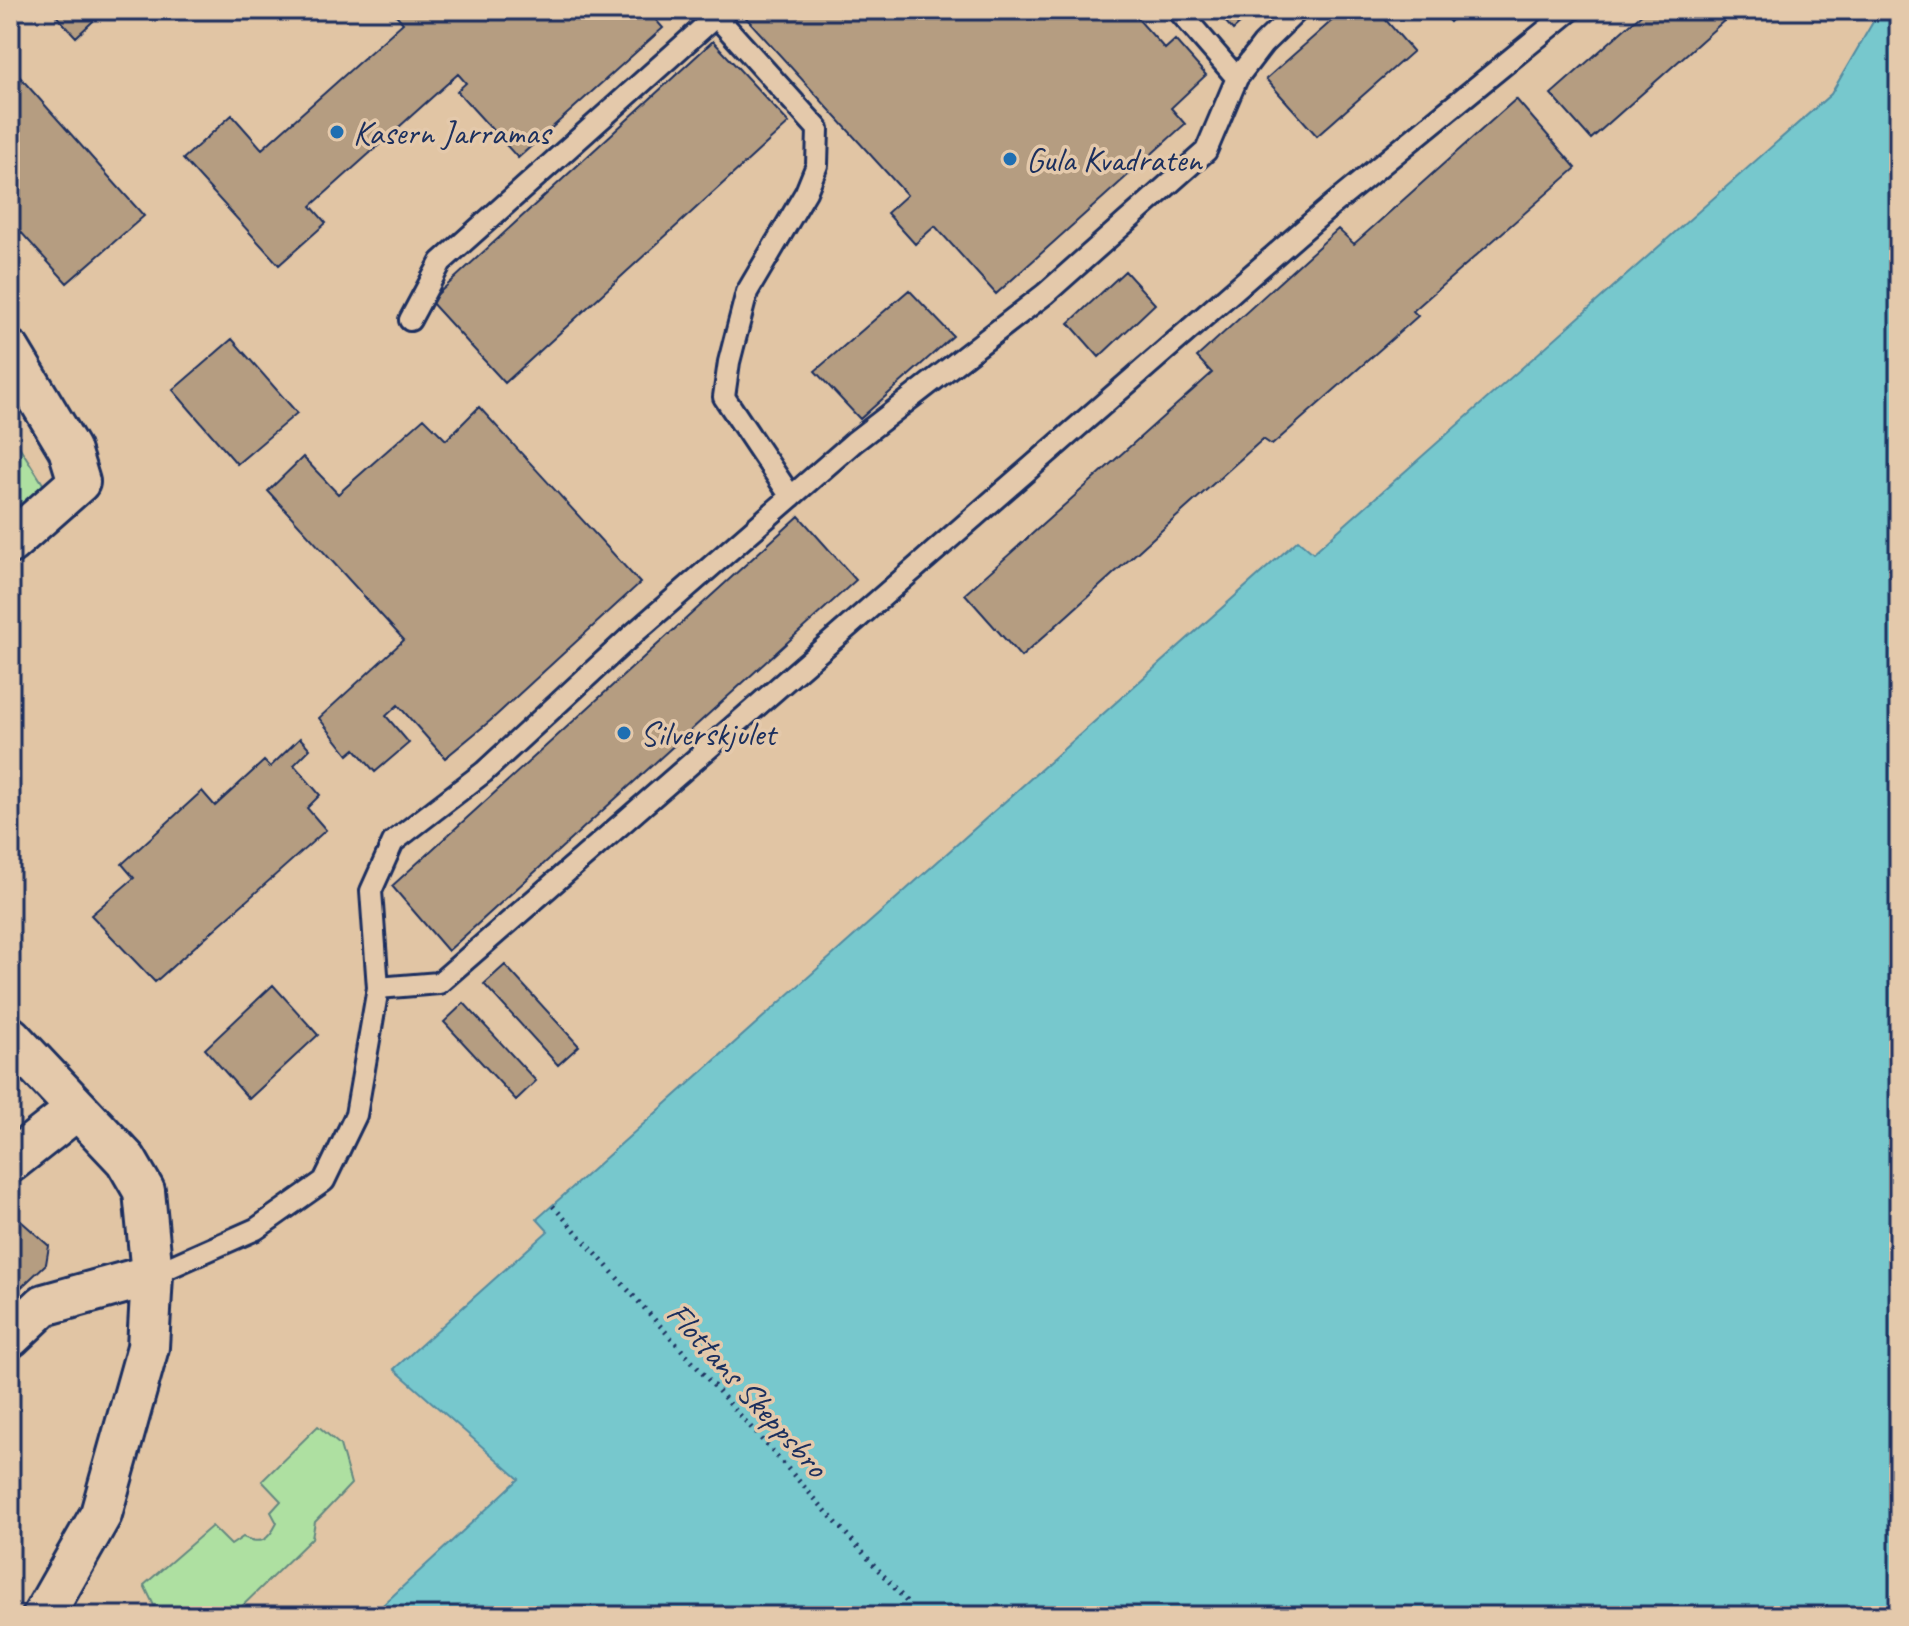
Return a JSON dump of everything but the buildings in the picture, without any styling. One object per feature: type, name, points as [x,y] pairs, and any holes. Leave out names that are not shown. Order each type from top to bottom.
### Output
[{"type":"street","points":[[10,351],[69,449],[79,482],[10,543]]},
{"type":"street","points":[[13,1041],[126,1160],[144,1191],[152,1275],[148,1347],[101,1514],[43,1616]]},
{"type":"street","points":[[10,1162],[77,1109]]},
{"type":"street","points":[[10,1337],[44,1305],[152,1275]]},
{"type":"lane","points":[[1178,10],[1237,78]]},
{"type":"lane","points":[[152,1275],[256,1229],[324,1181],[356,1115],[378,988],[371,891],[393,842],[484,772],[631,636],[854,442],[1045,294],[1206,151],[1237,78],[1263,44],[1298,10]]},
{"type":"lane","points":[[378,988],[439,983],[1331,206],[1571,10]]},
{"type":"lane","points":[[410,320],[441,262],[717,13],[818,129],[817,165],[806,192],[747,292],[729,362],[724,397],[791,497]]},
{"type":"path","name":"Flottans Skeppsbro","points":[[553,1206],[908,1603]]},
{"type":"green space","points":[[10,432],[52,498],[10,530]]},
{"type":"green space","points":[[318,1426],[340,1445],[351,1484],[315,1522],[312,1538],[232,1616],[159,1616],[144,1585],[212,1526],[231,1545],[243,1537],[259,1541],[270,1534],[277,1523],[271,1512],[281,1501],[262,1481]]},
{"type":"water","points":[[1880,10],[1899,10],[1899,1616],[371,1616],[519,1479],[394,1369],[548,1231],[537,1219],[1298,540],[1313,553],[1831,94]]},
{"type":"place","name":"Kasern Jarramas","points":[[337,132]]},
{"type":"place","name":"Gula Kvadraten","points":[[1010,159]]},
{"type":"place","name":"Silverskjulet","points":[[624,733]]}]
